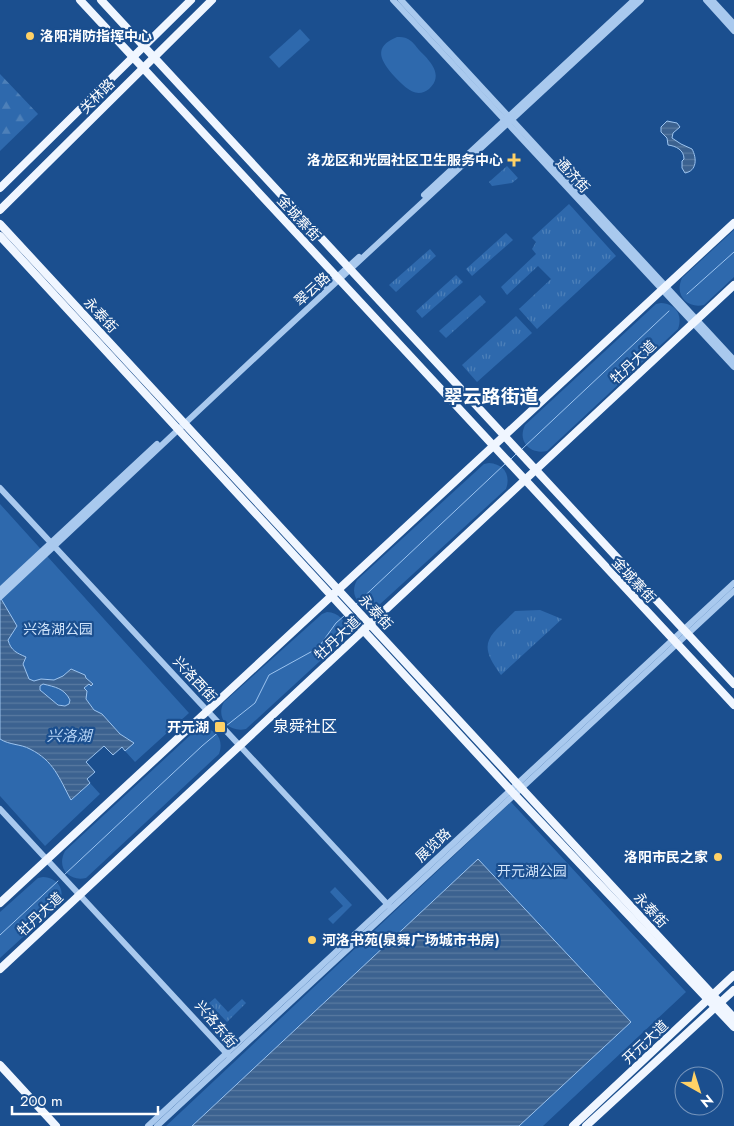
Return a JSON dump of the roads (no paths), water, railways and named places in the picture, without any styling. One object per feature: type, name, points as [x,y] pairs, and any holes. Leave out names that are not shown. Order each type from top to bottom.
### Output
[{"type":"main road","name":"金城寨街","points":[[80,0],[734,705]]},
{"type":"main road","name":"金城寨街","points":[[101,0],[734,684]]},
{"type":"main road","name":"关林路","points":[[0,188],[192,0]]},
{"type":"main road","name":"关林路","points":[[0,210],[212,0]]},
{"type":"main road","points":[[0,903],[338,589],[508,438],[664,287],[734,223]]},
{"type":"main road","name":"永泰街","points":[[0,224],[340,604],[357,622],[367,627],[710,998],[734,1018]]},
{"type":"main road","name":"永泰街","points":[[0,236],[338,589],[364,617],[367,627]]},
{"type":"main road","name":"牡丹大道","points":[[0,969],[734,285]]},
{"type":"main road","name":"开元大道","points":[[573,1126],[734,975]]},
{"type":"main road","name":"开元大道","points":[[589,1125],[734,990]]},
{"type":"main road","name":"永泰街","points":[[718,1005],[734,1027]]},
{"type":"main road","points":[[0,1065],[56,1126]]},
{"type":"main road","points":[[0,1072],[50,1126]]},
{"type":"street","name":"通济街","points":[[393,0],[509,120]]},
{"type":"street","name":"通济街","points":[[401,0],[695,321],[734,367]]},
{"type":"street","name":"翠云路","points":[[509,120],[634,0]]},
{"type":"street","name":"翠云路","points":[[2,592],[348,269],[641,0]]},
{"type":"street","points":[[706,0],[734,31]]},
{"type":"street","points":[[712,0],[734,24]]},
{"type":"street","name":"通济街","points":[[695,321],[734,360]]},
{"type":"street","name":"兴洛西街","points":[[0,488],[51,546]]},
{"type":"street","name":"兴洛西街","points":[[0,494],[51,546],[388,908]]},
{"type":"street","name":"展览路","points":[[686,632],[734,583]]},
{"type":"street","name":"展览路","points":[[148,1126],[388,908],[675,642],[734,591]]},
{"type":"street","name":"兴洛东街","points":[[0,809],[78,896],[227,1055]]},
{"type":"street","name":"兴洛东街","points":[[0,815],[46,861]]},
{"type":"street","name":"展览路","points":[[157,1126],[227,1055]]},
{"type":"street","points":[[583,1116],[589,1125]]},
{"type":"water","points":[[667,121],[677,123],[680,127],[673,133],[672,138],[692,149],[694,153],[695,164],[689,172],[685,173],[682,168],[684,156],[681,151],[677,147],[668,145],[667,138],[661,132],[661,127]]},
{"type":"water","name":"兴洛湖","points":[[0,597],[17,626],[8,640],[9,644],[15,651],[26,657],[23,664],[29,679],[34,681],[41,679],[54,680],[63,676],[71,669],[85,675],[93,684],[91,686],[89,684],[84,688],[87,691],[86,699],[94,710],[102,714],[120,734],[134,743],[125,751],[122,747],[113,755],[104,746],[86,762],[95,772],[87,779],[90,783],[71,800],[59,777],[45,759],[26,747],[0,739]],"holes":[[[43,684],[65,693],[70,700],[69,704],[65,706],[58,705],[40,690],[40,686]]]},
{"type":"water","points":[[478,859],[631,1022],[519,1126],[192,1126]]},
{"type":"waterway","points":[[687,294],[734,252]]},
{"type":"waterway","points":[[522,449],[669,311]]},
{"type":"waterway","points":[[511,459],[517,453]]},
{"type":"waterway","points":[[356,604],[506,463]]},
{"type":"waterway","points":[[226,726],[255,703],[269,675],[318,648],[336,623],[344,616]]},
{"type":"waterway","points":[[64,875],[221,730]]},
{"type":"waterway","points":[[0,935],[58,881]]},
{"type":"place","name":"洛阳消防指挥中心","points":[[30,36]]},
{"type":"place","name":"洛龙区和光园社区卫生服务中心","points":[[514,160]]},
{"type":"place","name":"开元湖","points":[[220,727]]},
{"type":"place","name":"洛阳市民之家","points":[[718,857]]},
{"type":"place","name":"河洛书苑(泉舜广场城市书房)","points":[[312,940]]},
{"type":"district","name":"翠云路街道","points":[[491,396]]},
{"type":"district","name":"泉舜社区","points":[[305,726]]},
{"type":"park label","name":"兴洛湖公园","points":[[58,629]]},
{"type":"park label","name":"开元湖公园","points":[[532,871]]}]
